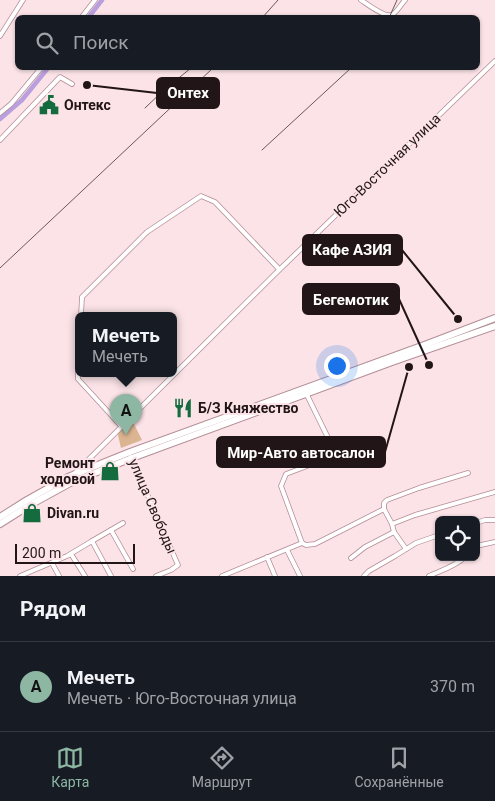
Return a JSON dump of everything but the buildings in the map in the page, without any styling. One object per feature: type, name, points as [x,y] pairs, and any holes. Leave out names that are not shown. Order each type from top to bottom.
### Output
[{"type":"main road","points":[[0,517],[73,475],[306,391],[495,318]]},
{"type":"main road","points":[[306,391],[495,326]]},
{"type":"main road","points":[[0,524],[70,483],[131,455]]},
{"type":"street","points":[[0,36],[23,0]]},
{"type":"street","points":[[84,15],[96,0]]},
{"type":"street","points":[[361,0],[386,15]]},
{"type":"street","points":[[391,15],[405,0]]},
{"type":"street","name":"Юго-Восточная улица","points":[[177,371],[495,61]]},
{"type":"street","points":[[0,113],[12,104],[39,70]]},
{"type":"street","points":[[0,140],[60,77],[72,84]]},
{"type":"street","points":[[81,312],[82,297],[147,232],[200,196],[215,202],[280,269]]},
{"type":"street","points":[[78,377],[121,426]]},
{"type":"street","name":"Юго-Восточная улица","points":[[70,483],[74,472],[171,377]]},
{"type":"street","points":[[302,543],[281,486],[286,474],[331,457],[334,453],[306,391]]},
{"type":"street","name":"улица Свободы","points":[[131,455],[178,565],[156,576]]},
{"type":"street","points":[[406,549],[394,532],[384,509],[386,500],[468,473]]},
{"type":"street","points":[[392,524],[414,515],[495,492]]},
{"type":"street","points":[[222,576],[302,543],[306,545],[315,544],[384,509]]},
{"type":"street","points":[[480,522],[495,520]]},
{"type":"street","points":[[22,575],[71,554],[123,523]]},
{"type":"street","points":[[111,530],[133,569]]},
{"type":"street","points":[[351,558],[365,547],[394,532]]},
{"type":"street","points":[[364,576],[369,570],[416,543],[435,537]]},
{"type":"street","points":[[92,541],[111,576]]},
{"type":"street","points":[[480,545],[495,542]]},
{"type":"street","points":[[287,550],[300,576]]},
{"type":"street","points":[[71,554],[86,576]]},
{"type":"street","points":[[267,558],[275,576]]},
{"type":"street","points":[[428,576],[462,561]]},
{"type":"street","points":[[52,563],[59,576]]},
{"type":"shaded area","points":[[131,418],[142,440],[121,448],[117,431]]},
{"type":"waterway","points":[[90,15],[102,0]]},
{"type":"waterway","points":[[0,119],[22,100],[46,70]]},
{"type":"railway","points":[[265,15],[278,0]]},
{"type":"railway","points":[[390,15],[397,0]]},
{"type":"railway","points":[[145,108],[189,70]]},
{"type":"railway","points":[[0,268],[211,70]]},
{"type":"railway","points":[[262,150],[349,70]]},
{"type":"place","name":"Онтех","points":[[87,85]]},
{"type":"place","name":"Онтекс","points":[[49,105]]},
{"type":"place","name":"Кафе АЗИЯ","points":[[458,319]]},
{"type":"place","name":"Бегемотик","points":[[429,365]]},
{"type":"place","name":"Мир-Авто автосалон","points":[[409,367]]},
{"type":"place","name":"Б/З Княжество","points":[[183,408]]},
{"type":"place","name":"Мечеть","points":[[126,435]]},
{"type":"place","name":"Ремонт ходовой","points":[[110,471]]},
{"type":"place","name":"Divan.ru","points":[[32,513]]}]
